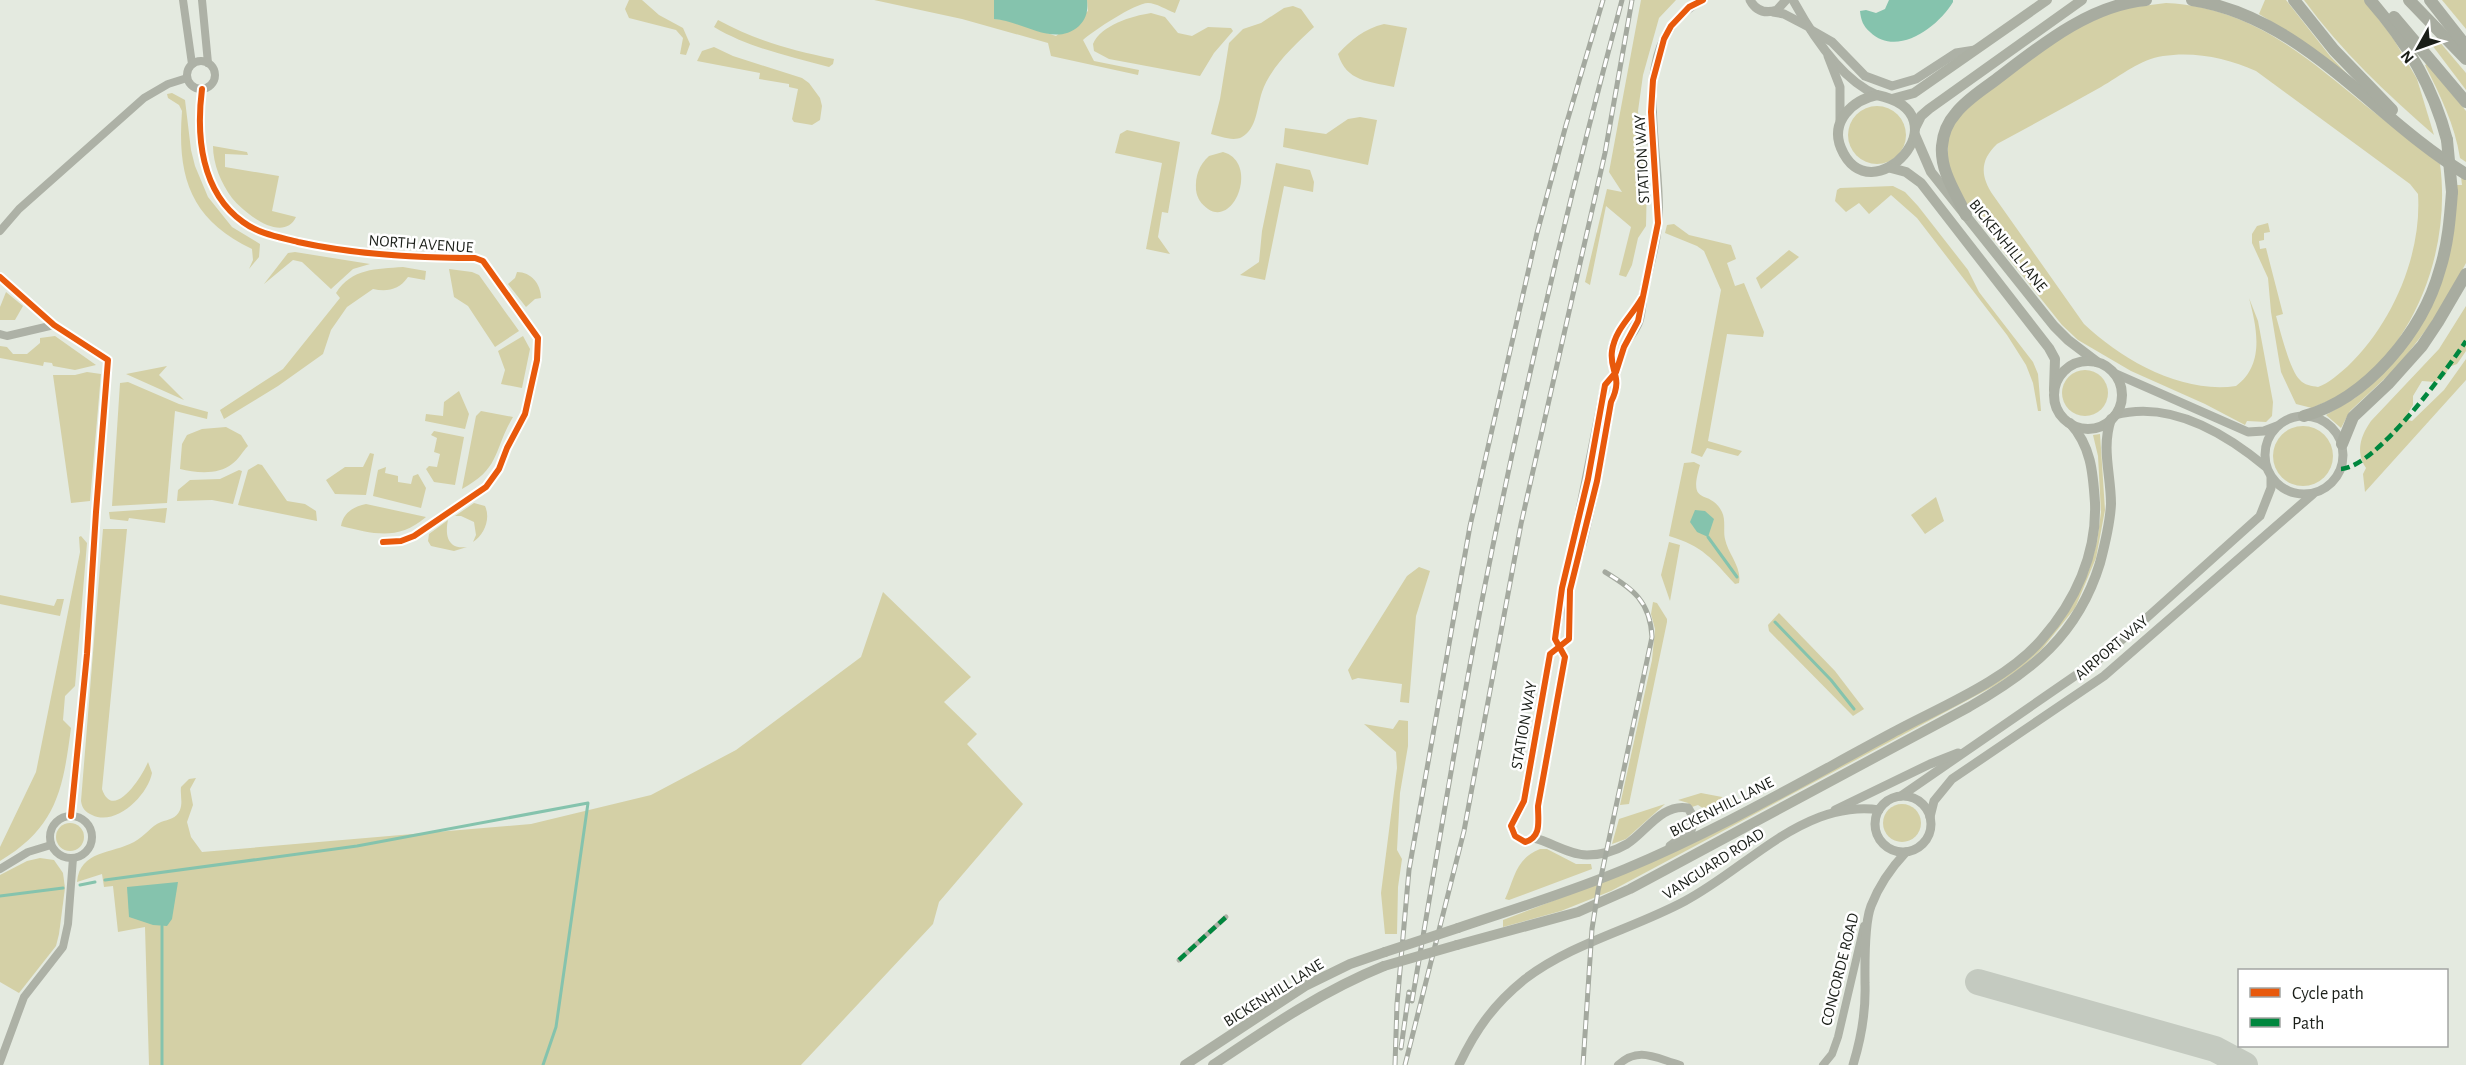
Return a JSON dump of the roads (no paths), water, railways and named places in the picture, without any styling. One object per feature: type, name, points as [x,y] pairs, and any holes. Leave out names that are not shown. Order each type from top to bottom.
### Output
[{"type":"highway","points":[[1966,215],[1947,175],[1942,155],[1946,131],[1957,112],[2061,32],[2105,10],[2146,0]]},
{"type":"highway","points":[[2192,0],[2229,9],[2291,40],[2331,69],[2437,156],[2466,174]]},
{"type":"highway","points":[[2294,0],[2334,50],[2437,156]]},
{"type":"highway","points":[[2304,416],[2324,411],[2351,395],[2375,375],[2411,329],[2440,272],[2449,229],[2452,192],[2447,140],[2437,104],[2416,62],[2399,36],[2370,0]]},
{"type":"highway","points":[[2379,0],[2462,99]]},
{"type":"highway","points":[[2409,0],[2466,59]]},
{"type":"highway","points":[[2430,0],[2466,46]]},
{"type":"highway","points":[[2342,444],[2353,417],[2388,384],[2422,346],[2466,274]]},
{"type":"main road","points":[[1892,99],[1914,93],[2047,0]]},
{"type":"main road","points":[[1915,132],[1914,122],[1906,109],[1892,99],[1877,96],[1868,97],[1852,106],[1840,120],[1837,130],[1842,150],[1852,164],[1870,172],[1891,168],[1907,152],[1915,132],[1921,116],[2082,0]]},
{"type":"main road","name":"BICKENHILL LANE","points":[[1915,132],[1931,172],[2054,326],[2097,362]]},
{"type":"main road","name":"BICKENHILL LANE","points":[[1891,168],[1906,172],[1921,183],[2049,348],[2055,359],[2054,390]]},
{"type":"main road","points":[[2087,361],[2097,362],[2114,372],[2119,380],[2122,398],[2113,417],[2096,428],[2078,427],[2070,423],[2057,409],[2054,390],[2057,381],[2069,366],[2087,361]]},
{"type":"main road","name":"BICKENHILL LANE","points":[[1213,1065],[1307,1003],[1354,978],[1384,966],[1578,912],[1630,889],[1969,707],[2027,671],[2067,631],[2085,602],[2097,573],[2111,506],[2106,435],[2113,417]]},
{"type":"main road","name":"BICKENHILL LANE","points":[[1185,1065],[1305,986],[1350,964],[1581,886],[1659,854],[1735,817],[1990,680],[2017,662],[2041,641],[2056,621],[2079,583],[2094,538],[2092,473],[2081,436],[2070,423]]},
{"type":"street","points":[[183,0],[192,64]]},
{"type":"street","points":[[202,0],[208,63]]},
{"type":"street","name":"STATION WAY","points":[[1579,541],[1597,481],[1611,402],[1617,390],[1617,372],[1624,347],[1638,321],[1658,223],[1651,112],[1653,80],[1664,39],[1671,26],[1689,8],[1703,0]]},
{"type":"street","points":[[1750,0],[1761,11],[1784,14],[1809,28],[1832,42],[1865,76],[1892,86],[1902,85],[1916,78],[1956,53],[1977,50]]},
{"type":"street","points":[[1773,12],[1786,0]]},
{"type":"street","points":[[1792,0],[1826,51],[1852,78],[1868,92],[1877,96]]},
{"type":"street","points":[[1826,51],[1840,87],[1840,120]]},
{"type":"street","points":[[201,61],[208,63],[214,70],[215,78],[212,85],[202,89],[194,87],[187,78],[188,69],[192,64],[201,61]]},
{"type":"street","points":[[0,231],[19,209],[144,98],[168,84],[187,78]]},
{"type":"street","name":"NORTH AVENUE","points":[[202,89],[199,113],[200,135],[202,156],[208,176],[223,202],[242,222],[261,233],[333,249],[398,256],[475,258],[483,261],[538,338],[537,360],[530,399],[495,477],[476,495],[414,536],[401,541],[383,542]]},
{"type":"street","points":[[0,278],[54,325],[108,360],[87,654],[71,816]]},
{"type":"street","points":[[0,334],[7,336],[54,325]]},
{"type":"street","points":[[2114,372],[2248,432],[2264,431],[2289,419],[2304,416],[2327,423],[2342,444],[2343,458],[2341,469],[2331,484],[2313,494],[2299,495],[2285,490],[2271,478],[2266,467],[2264,453],[2268,439],[2277,426]]},
{"type":"street","points":[[2113,417],[2139,410],[2163,412],[2186,420],[2241,447],[2266,467]]},
{"type":"street","name":"AIRPORT WAY","points":[[1901,796],[2098,660],[2260,516],[2271,488],[2271,478]]},
{"type":"street","name":"AIRPORT WAY","points":[[1930,817],[1934,801],[1952,778],[2104,676],[2313,494]]},
{"type":"street","name":"STATION WAY","points":[[1538,822],[1538,806],[1565,657],[1555,639],[1567,584]]},
{"type":"street","name":"STATION WAY","points":[[1519,813],[1524,801],[1550,654],[1560,646]]},
{"type":"street","points":[[1822,816],[1930,764],[1973,747]]},
{"type":"street","points":[[1901,796],[1913,798],[1922,804],[1930,817],[1927,838],[1920,846],[1906,852],[1895,851],[1886,846],[1878,837],[1875,824],[1879,810],[1885,802],[1901,796]]},
{"type":"street","points":[[1534,838],[1584,855],[1605,853],[1626,845],[1669,809],[1679,806],[1688,808],[1694,818],[1691,831],[1659,854]]},
{"type":"street","name":"VANGUARD ROAD","points":[[1459,1065],[1476,1032],[1507,995],[1545,966],[1685,901],[1785,834],[1822,816],[1861,808],[1879,810]]},
{"type":"street","points":[[1519,813],[1532,815],[1538,822],[1538,831],[1534,838],[1525,842],[1518,840],[1512,832],[1512,821],[1519,813]]},
{"type":"street","points":[[71,816],[86,821],[93,836],[84,854],[73,858],[64,857],[51,845],[51,832],[54,824],[60,819],[71,816]]},
{"type":"street","points":[[0,869],[28,852],[51,845]]},
{"type":"street","name":"CONCORDE ROAD","points":[[1823,1065],[1832,1054],[1838,1037],[1860,940],[1870,908],[1888,871],[1906,852]]},
{"type":"street","points":[[0,1062],[24,997],[63,947],[68,924],[73,858]]},
{"type":"street","points":[[1853,1065],[1863,1017],[1866,984],[1864,967],[1870,908]]},
{"type":"street","points":[[1179,960],[1226,917]]},
{"type":"street","points":[[1618,1065],[1627,1057],[1635,1054],[1680,1065]]},
{"type":"waterway","points":[[1708,537],[1737,577]]},
{"type":"waterway","points":[[1775,622],[1831,680],[1854,709]]},
{"type":"waterway","points":[[105,880],[357,846],[588,803],[556,1027],[543,1065]]},
{"type":"waterway","points":[[80,885],[95,882]]},
{"type":"waterway","points":[[0,896],[63,888]]},
{"type":"waterway","points":[[162,926],[162,1065]]},
{"type":"tunnel","points":[[1563,584],[1574,540]]},
{"type":"tunnel","points":[[1571,584],[1583,541]]},
{"type":"railway","points":[[1395,1065],[1397,1004],[1409,870],[1470,526],[1537,233],[1603,0]]},
{"type":"railway","points":[[1412,1001],[1466,689],[1500,512],[1549,292],[1622,0]]},
{"type":"railway","points":[[1405,1065],[1464,831],[1521,524],[1605,153],[1632,0]]},
{"type":"railway","points":[[1583,1065],[1592,929],[1598,891],[1652,637],[1651,625],[1644,605],[1624,584],[1605,572]]},
{"type":"railway","points":[[1401,1048],[1409,992]]}]
